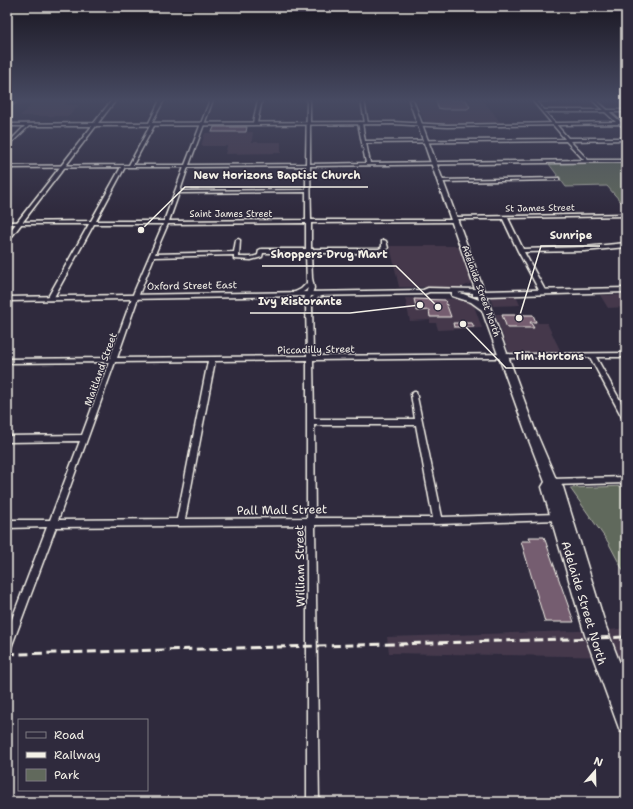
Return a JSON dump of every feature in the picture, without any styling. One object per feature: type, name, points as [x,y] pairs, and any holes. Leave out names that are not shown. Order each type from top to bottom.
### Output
[{"type":"main road","name":"Adelaide Street North","points":[[425,138],[530,430],[551,482],[557,487],[599,627],[626,699]]},
{"type":"main road","name":"Oxford Street East","points":[[7,299],[424,292],[428,290],[470,290],[481,293]]},
{"type":"main road","name":"Oxford Street East","points":[[424,292],[430,294],[455,294],[626,290]]},
{"type":"main road","points":[[455,294],[472,299],[487,309]]},
{"type":"main road","name":"Adelaide Street North","points":[[551,482],[548,487],[592,635],[626,725]]},
{"type":"street","points":[[7,146],[15,138]]},
{"type":"street","points":[[7,239],[85,138]]},
{"type":"street","points":[[50,299],[92,223],[143,138]]},
{"type":"street","name":"Maitland Street","points":[[7,645],[197,138]]},
{"type":"street","name":"William Street","points":[[309,138],[309,284],[311,288],[307,299],[309,304],[310,359],[313,802]]},
{"type":"street","points":[[362,138],[368,165]]},
{"type":"street","points":[[363,142],[626,139]]},
{"type":"street","points":[[567,140],[587,162]]},
{"type":"street","points":[[7,166],[368,165],[626,161]]},
{"type":"street","points":[[441,181],[558,179]]},
{"type":"street","points":[[177,192],[309,191]]},
{"type":"street","name":"St James Street","points":[[455,219],[626,215]]},
{"type":"street","points":[[505,217],[543,292]]},
{"type":"street","name":"Saint James Street","points":[[7,224],[309,222],[455,219]]},
{"type":"street","points":[[238,240],[236,258],[256,259],[260,256],[261,251],[380,251],[386,248],[384,241]]},
{"type":"street","points":[[521,251],[585,249],[626,244]]},
{"type":"street","points":[[152,256],[236,253]]},
{"type":"street","points":[[294,294],[303,290],[309,284]]},
{"type":"street","points":[[309,304],[315,297],[324,294]]},
{"type":"street","points":[[592,356],[626,417]]},
{"type":"street","name":"Piccadilly Street","points":[[7,361],[626,356]]},
{"type":"street","points":[[180,523],[212,359]]},
{"type":"street","points":[[414,394],[438,521]]},
{"type":"street","points":[[310,422],[419,422]]},
{"type":"street","points":[[7,439],[85,438]]},
{"type":"street","points":[[551,482],[626,480]]},
{"type":"street","name":"Pall Mall Street","points":[[7,524],[438,521],[558,517]]},
{"type":"shaded area","points":[[204,138],[252,138],[252,142],[281,142],[281,153],[225,154],[227,146],[201,146]]},
{"type":"shaded area","points":[[390,246],[458,246],[472,283],[462,287],[399,287]]},
{"type":"shaded area","points":[[600,295],[626,295],[626,307],[608,308]]},
{"type":"shaded area","points":[[516,296],[520,305],[493,306],[490,297]]},
{"type":"shaded area","points":[[405,298],[463,299],[473,303],[482,328],[438,330],[436,323],[430,323],[430,320],[410,321]]},
{"type":"shaded area","points":[[495,314],[533,314],[538,323],[547,323],[561,352],[509,352]]},
{"type":"shaded area","points":[[626,628],[626,657],[389,653],[387,637],[610,630]]},
{"type":"green space","points":[[626,163],[626,203],[622,203],[607,186],[566,187],[549,164]]},
{"type":"green space","points":[[626,486],[626,576],[608,542],[570,488]]},
{"type":"building","points":[[414,299],[445,300],[451,317],[430,317],[429,310],[417,311]]},
{"type":"building","points":[[502,315],[533,315],[536,322],[530,322],[534,328],[507,328]]},
{"type":"building","points":[[453,323],[472,323],[474,327],[454,327]]},
{"type":"building","points":[[529,537],[544,537],[574,622],[545,622],[521,541],[531,541]]},
{"type":"railway","points":[[7,653],[19,654],[626,637]]},
{"type":"place","name":"New Horizons Baptist Church","points":[[141,230]]},
{"type":"place","name":"Ivy Ristorante","points":[[420,305]]},
{"type":"place","name":"Shoppers Drug Mart","points":[[438,307]]},
{"type":"place","name":"Sunripe","points":[[519,318]]},
{"type":"place","name":"Tim Hortons","points":[[463,324]]}]
